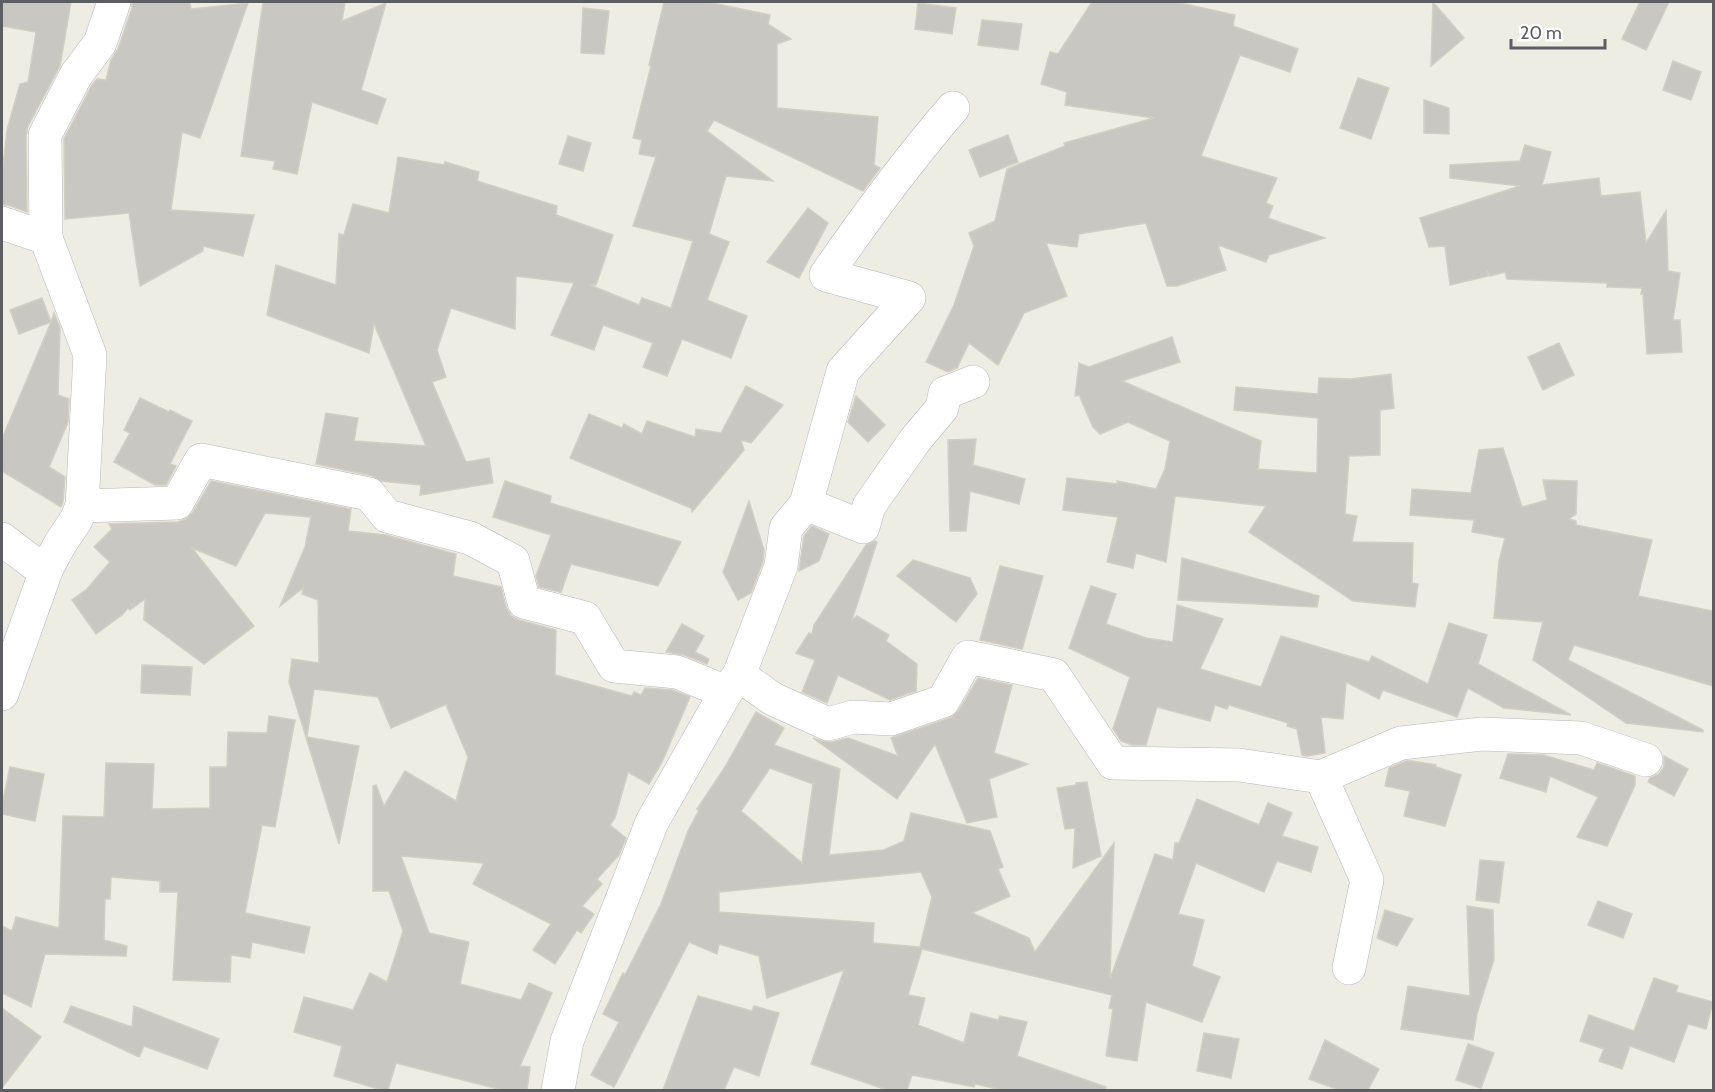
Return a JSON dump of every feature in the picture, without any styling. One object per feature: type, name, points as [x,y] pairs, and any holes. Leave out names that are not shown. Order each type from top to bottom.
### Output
[{"type":"street","points":[[2,694],[47,568],[82,506],[90,355],[46,238],[45,135],[76,75],[100,42],[114,2]]},
{"type":"street","points":[[558,1090],[567,1041],[652,822],[732,684],[781,566],[786,528],[806,504],[843,371],[909,298],[826,275],[869,213],[953,108]]},
{"type":"street","points":[[2,223],[46,238]]},
{"type":"street","points":[[806,504],[863,527],[869,506],[916,439],[942,408],[945,393],[973,382]]},
{"type":"street","points":[[82,506],[177,503],[201,460],[369,494],[387,516],[470,538],[513,561],[524,602],[585,618],[614,666],[677,672],[732,684],[773,699],[828,724],[853,717],[891,718],[943,701],[968,657],[1054,675],[1113,763],[1239,765],[1322,777],[1401,743],[1482,734],[1581,738],[1646,760]]},
{"type":"street","points":[[2,539],[36,565],[47,568]]},
{"type":"street","points":[[1322,777],[1367,880],[1349,968]]},
{"type":"building","points":[[2,2],[71,2],[60,66],[28,126],[26,135],[27,212],[2,205],[2,175],[7,130],[20,84],[28,82],[36,32],[2,26]]},
{"type":"building","points":[[132,2],[190,2],[191,9],[248,3],[200,138],[182,132],[171,210],[254,215],[243,256],[203,246],[203,251],[140,286],[129,213],[65,219],[64,139],[92,85],[97,79],[106,80],[111,60],[118,49],[132,8]]},
{"type":"building","points":[[263,2],[345,2],[342,21],[386,3],[361,90],[386,99],[377,124],[312,102],[297,174],[273,169],[275,161],[241,156]]},
{"type":"building","points":[[664,2],[708,2],[770,15],[768,24],[791,39],[777,44],[777,108],[878,117],[874,165],[880,168],[863,191],[714,120],[707,131],[773,181],[726,176],[709,234],[729,242],[707,300],[747,316],[731,358],[682,339],[667,376],[643,367],[653,343],[603,325],[594,350],[551,335],[574,283],[516,276],[515,329],[451,308],[437,350],[446,377],[432,382],[466,462],[489,458],[493,483],[420,495],[421,485],[381,481],[373,476],[316,464],[326,413],[358,418],[354,441],[426,446],[374,324],[369,353],[267,315],[276,265],[336,285],[339,234],[344,235],[353,204],[389,213],[398,157],[444,165],[445,162],[479,172],[477,181],[557,206],[556,215],[613,235],[596,285],[590,285],[639,305],[642,298],[671,308],[693,241],[633,226],[656,157],[639,154],[642,140],[633,138]]},
{"type":"building","points":[[1092,2],[1176,2],[1235,15],[1233,26],[1298,49],[1290,72],[1240,55],[1201,156],[1277,178],[1266,203],[1273,206],[1268,218],[1325,238],[1269,255],[1266,262],[1218,245],[1226,270],[1177,286],[1167,286],[1146,223],[1079,234],[1077,247],[1046,243],[1067,296],[1024,313],[998,365],[969,343],[957,368],[948,372],[926,362],[954,305],[974,246],[969,233],[995,221],[1007,169],[1065,146],[1064,143],[1154,118],[1065,105],[1067,92],[1041,84],[1050,52],[1058,54]]},
{"type":"building","points":[[1433,2],[1464,38],[1431,66]]},
{"type":"building","points":[[1640,2],[1669,2],[1646,50],[1622,39]]},
{"type":"building","points":[[918,3],[956,8],[952,34],[915,29]]},
{"type":"building","points":[[583,8],[609,11],[604,54],[581,53]]},
{"type":"building","points":[[982,20],[1022,24],[1018,50],[978,45]]},
{"type":"building","points":[[1673,61],[1701,72],[1691,100],[1663,90]]},
{"type":"building","points":[[1358,78],[1389,88],[1371,139],[1340,128]]},
{"type":"building","points":[[1424,100],[1449,108],[1449,134],[1424,133]]},
{"type":"building","points":[[1008,135],[1018,162],[980,177],[969,150]]},
{"type":"building","points":[[568,136],[591,143],[583,171],[559,164]]},
{"type":"building","points":[[1525,145],[1551,152],[1542,185],[1599,178],[1601,196],[1640,192],[1646,243],[1666,211],[1668,271],[1680,273],[1673,320],[1680,320],[1682,352],[1647,354],[1642,288],[1607,287],[1607,283],[1507,279],[1505,272],[1490,276],[1487,270],[1488,276],[1450,285],[1445,246],[1429,247],[1420,218],[1520,186],[1450,178],[1450,165],[1520,161]]},
{"type":"building","points":[[808,208],[828,223],[799,278],[767,262]]},
{"type":"building","points":[[42,298],[51,322],[19,334],[10,310]]},
{"type":"building","points":[[54,313],[60,328],[58,395],[69,399],[68,422],[49,467],[65,477],[61,507],[2,471],[2,439]]},
{"type":"building","points":[[1172,337],[1180,362],[1122,381],[1261,441],[1258,469],[1317,473],[1318,418],[1234,410],[1236,387],[1318,394],[1319,378],[1351,379],[1391,374],[1394,408],[1380,410],[1380,455],[1349,456],[1345,514],[1357,516],[1352,542],[1413,543],[1412,583],[1418,584],[1415,607],[1353,601],[1249,532],[1266,506],[1175,496],[1166,562],[1136,553],[1133,568],[1107,562],[1118,517],[1063,510],[1067,478],[1118,484],[1117,481],[1156,489],[1165,469],[1170,441],[1128,422],[1100,434],[1093,427],[1079,395],[1075,396],[1079,363],[1089,367]]},
{"type":"building","points":[[1559,343],[1574,375],[1543,390],[1528,357]]},
{"type":"building","points":[[746,386],[783,405],[751,443],[741,440],[744,450],[692,512],[691,508],[570,458],[589,414],[622,428],[624,424],[642,434],[647,421],[695,437],[696,429],[721,433]]},
{"type":"building","points":[[856,396],[885,425],[868,442],[848,422]]},
{"type":"building","points":[[140,398],[192,421],[170,464],[176,466],[166,485],[155,485],[114,462],[130,433],[124,430]]},
{"type":"building","points":[[976,439],[973,465],[1025,479],[1019,504],[970,491],[966,531],[950,531],[948,440]]},
{"type":"building","points":[[1503,448],[1522,507],[1547,500],[1543,480],[1577,481],[1576,514],[1569,519],[1576,521],[1576,525],[1652,540],[1638,596],[1713,611],[1713,686],[1574,645],[1568,660],[1703,732],[1626,723],[1533,660],[1543,622],[1494,618],[1499,561],[1505,538],[1472,532],[1474,520],[1410,515],[1412,489],[1471,493],[1479,450]]},
{"type":"building","points":[[211,481],[351,509],[348,531],[386,535],[456,554],[453,576],[501,587],[511,616],[556,630],[555,675],[632,696],[634,692],[641,695],[645,688],[672,690],[690,697],[662,762],[649,784],[628,772],[615,818],[610,825],[626,838],[619,855],[597,879],[602,884],[582,906],[594,914],[581,933],[577,930],[555,964],[533,950],[551,924],[473,884],[484,863],[401,856],[429,933],[469,942],[460,984],[521,1000],[529,983],[552,993],[520,1066],[530,1067],[527,1090],[502,1090],[396,1063],[388,1090],[382,1090],[334,1076],[342,1046],[294,1032],[304,997],[353,1010],[370,973],[387,982],[403,931],[389,891],[373,891],[373,786],[376,785],[384,806],[405,771],[456,801],[468,757],[447,704],[391,728],[378,697],[314,689],[307,737],[359,746],[339,844],[289,682],[292,659],[319,663],[318,600],[302,594],[303,588],[280,606],[305,547],[311,517],[265,513],[236,566],[192,548],[254,626],[204,664],[144,620],[145,599],[130,610],[128,608],[96,634],[72,600],[87,589],[110,562],[94,547],[112,529],[109,524],[178,522],[186,519],[193,512]]},
{"type":"building","points":[[505,481],[551,496],[550,503],[681,542],[658,586],[571,564],[561,592],[539,587],[536,576],[551,535],[493,517]]},
{"type":"building","points":[[749,501],[764,550],[763,561],[751,593],[738,600],[723,572]]},
{"type":"building","points":[[812,526],[829,534],[819,561],[799,571],[804,536]]},
{"type":"building","points":[[877,542],[852,620],[857,616],[889,635],[886,641],[917,664],[916,691],[890,700],[838,675],[827,703],[802,692],[815,660],[796,653],[809,633],[812,634],[814,625],[866,545]]},
{"type":"building","points":[[1182,558],[1319,596],[1317,607],[1178,600]]},
{"type":"building","points":[[913,560],[970,578],[977,594],[956,622],[897,576]]},
{"type":"building","points":[[1000,566],[1043,576],[1022,649],[980,640]]},
{"type":"building","points":[[1091,586],[1116,594],[1106,624],[1146,638],[1173,642],[1177,605],[1223,619],[1200,669],[1261,687],[1281,636],[1369,662],[1372,656],[1428,684],[1449,623],[1487,635],[1478,664],[1571,715],[1504,708],[1468,688],[1457,717],[1383,690],[1379,699],[1346,682],[1343,719],[1321,717],[1325,753],[1302,755],[1297,729],[1287,726],[1288,723],[1229,705],[1227,709],[1215,705],[1210,721],[1157,707],[1146,745],[1132,745],[1121,741],[1113,729],[1130,677],[1069,648]]},
{"type":"building","points":[[682,624],[704,636],[695,652],[709,659],[707,664],[684,655],[666,652]]},
{"type":"building","points":[[142,665],[192,667],[190,695],[141,693]]},
{"type":"building","points":[[978,678],[1012,685],[994,753],[1028,764],[989,779],[997,817],[967,823],[935,744],[897,799],[813,738],[832,742],[848,738],[898,756],[891,738],[950,718],[959,710]]},
{"type":"building","points":[[756,712],[784,728],[774,745],[840,769],[829,855],[884,850],[904,841],[911,813],[990,831],[1003,867],[998,869],[1010,896],[972,913],[1029,938],[1035,952],[1114,843],[1110,979],[1155,854],[1173,860],[1175,843],[1179,843],[1197,799],[1259,825],[1268,803],[1292,813],[1282,836],[1318,847],[1311,872],[1277,861],[1264,892],[1196,863],[1178,914],[1204,920],[1192,966],[1220,977],[1202,1022],[1146,1002],[1137,1061],[1106,1056],[1113,1009],[1109,1008],[1112,995],[922,949],[908,995],[925,998],[918,1025],[964,1043],[971,1013],[998,1020],[1000,1016],[1027,1022],[1017,1056],[1106,1087],[1105,1090],[1002,1090],[912,1075],[907,1090],[887,1090],[811,1064],[844,970],[767,998],[759,956],[719,944],[717,954],[689,942],[614,1087],[591,1075],[619,1022],[603,1014],[661,904],[688,831],[699,810],[697,809],[725,767]],"holes":[[[770,768],[813,784],[802,863],[741,811]],[[921,872],[932,897],[920,947],[873,943],[874,923],[719,912],[719,892]]]},
{"type":"building","points":[[269,716],[295,720],[275,827],[262,825],[245,913],[310,927],[304,953],[252,942],[250,958],[231,955],[230,982],[173,980],[178,892],[160,892],[160,881],[111,877],[110,899],[105,899],[104,940],[127,946],[126,956],[45,954],[31,1007],[2,993],[2,926],[12,931],[16,917],[59,928],[63,816],[104,817],[106,763],[154,764],[152,809],[210,808],[210,767],[227,767],[228,732],[267,733]]},
{"type":"building","points":[[1508,754],[1543,755],[1594,770],[1597,763],[1635,776],[1635,785],[1607,846],[1577,837],[1598,797],[1550,776],[1546,792],[1500,778]]},
{"type":"building","points":[[1664,756],[1688,769],[1674,796],[1648,782],[1664,767]]},
{"type":"building","points":[[1406,761],[1436,765],[1436,767],[1461,775],[1445,826],[1404,816],[1410,791],[1385,786],[1389,768]]},
{"type":"building","points":[[10,767],[44,774],[35,821],[2,814]]},
{"type":"building","points":[[1087,782],[1101,856],[1073,868],[1075,828],[1065,829],[1057,788]]},
{"type":"building","points":[[1480,860],[1504,862],[1499,903],[1476,900]]},
{"type":"building","points":[[1598,901],[1632,914],[1623,938],[1588,925]]},
{"type":"building","points":[[1467,906],[1493,910],[1494,959],[1477,1014],[1473,1040],[1401,1029],[1408,986],[1470,996]]},
{"type":"building","points":[[1385,910],[1413,919],[1397,946],[1377,938]]},
{"type":"building","points":[[1654,978],[1678,986],[1676,992],[1713,1002],[1706,1029],[1688,1024],[1674,1062],[1630,1046],[1622,1069],[1599,1061],[1604,1049],[1580,1041],[1589,1015],[1634,1031]]},
{"type":"building","points":[[698,996],[752,1011],[754,1006],[779,1013],[759,1076],[734,1067],[724,1090],[663,1090]]},
{"type":"building","points":[[71,1006],[132,1027],[134,1006],[219,1039],[207,1069],[144,1046],[139,1057],[64,1022]]},
{"type":"building","points":[[2,1008],[41,1037],[2,1088]]},
{"type":"building","points":[[1204,1033],[1239,1039],[1231,1078],[1197,1071]]},
{"type":"building","points":[[1325,1040],[1379,1069],[1368,1090],[1339,1090],[1309,1079]]},
{"type":"building","points":[[1468,1044],[1494,1053],[1481,1088],[1456,1080]]}]
